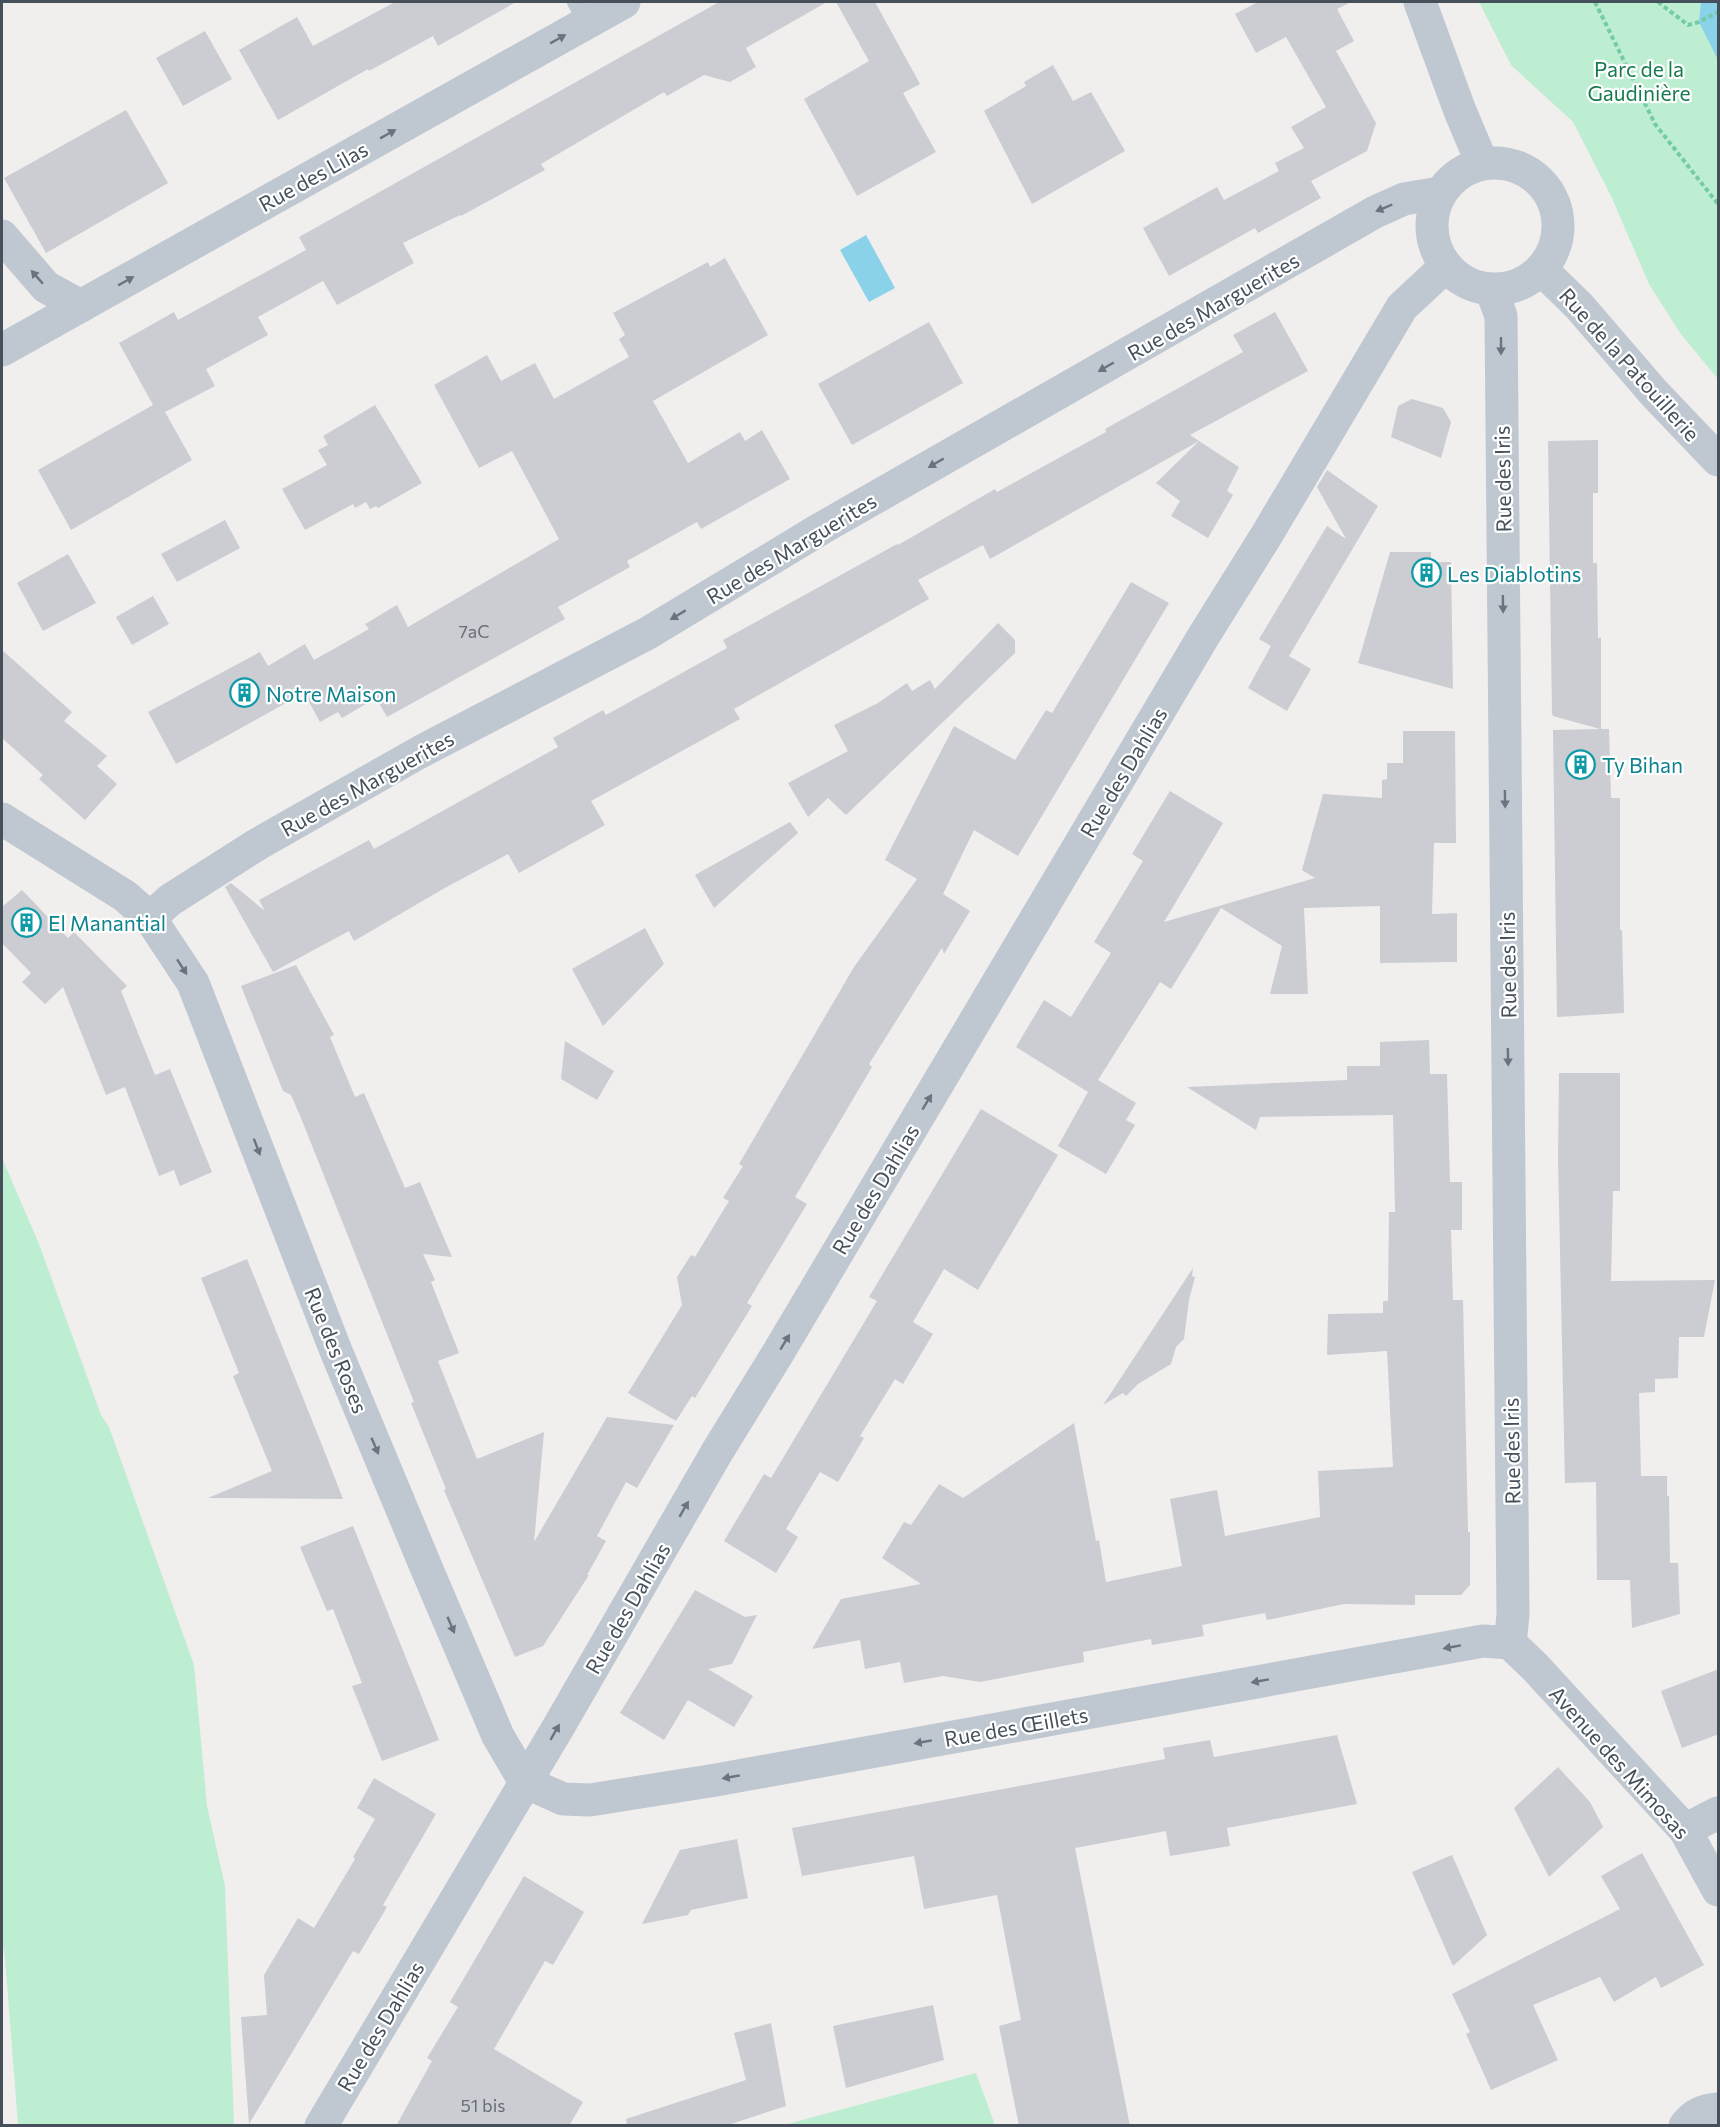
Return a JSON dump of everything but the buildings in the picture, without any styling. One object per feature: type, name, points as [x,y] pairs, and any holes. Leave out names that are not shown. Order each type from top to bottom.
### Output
[{"type":"street","name":"Rue des Lilas","points":[[2,350],[582,12],[624,2]]},
{"type":"street","points":[[1420,2],[1460,111],[1482,163]]},
{"type":"street","points":[[1502,162],[1522,167],[1539,178],[1551,194],[1558,213],[1559,234],[1553,253],[1541,269],[1527,281],[1510,288],[1491,289],[1458,278],[1446,266],[1436,249],[1432,231],[1433,211],[1440,193],[1451,179],[1466,169],[1482,163],[1502,162]]},
{"type":"street","name":"Rue des Marguerites","points":[[150,918],[170,900],[258,844],[420,752],[648,633],[822,528],[1375,212],[1404,199],[1440,193]]},
{"type":"street","points":[[2,236],[46,287],[81,306]]},
{"type":"street","name":"Rue des Dahlias","points":[[321,2126],[717,1452],[1402,308],[1446,266]]},
{"type":"street","name":"Rue de la Patouillerie","points":[[1541,269],[1579,306],[1654,393],[1719,460]]},
{"type":"street","name":"Rue des Iris","points":[[1491,289],[1501,316],[1514,1615],[1510,1643]]},
{"type":"street","name":"Rue des Roses","points":[[2,819],[125,896],[150,918],[193,983],[336,1351],[412,1535],[498,1736],[525,1782]]},
{"type":"street","name":"Rue des Œillets","points":[[525,1782],[563,1799],[590,1800],[716,1780],[1483,1641],[1510,1643]]},
{"type":"street","name":"Avenue des Mimosas","points":[[1510,1643],[1535,1667],[1685,1830],[1719,1890]]},
{"type":"street","points":[[1685,1830],[1719,1813]]},
{"type":"street","points":[[1685,2126],[1696,2115],[1708,2110],[1719,2109]]},
{"type":"path","points":[[1595,2],[1655,123],[1719,204]]},
{"type":"path","points":[[1658,2],[1688,25],[1719,12]]},
{"type":"green space","name":"Parc de la Gaudinière","points":[[1479,2],[1718,2],[1718,379],[1680,333],[1649,284],[1611,196],[1573,122],[1511,65]]},
{"type":"green space","points":[[2,1158],[39,1244],[101,1415],[109,1427],[194,1665],[207,1806],[225,1886],[234,2125],[18,2125],[2,1938]]},
{"type":"green space","points":[[976,2073],[995,2125],[784,2125]]},
{"type":"water","points":[[1701,2],[1718,2],[1718,60],[1699,22]]},
{"type":"water","points":[[866,235],[895,288],[869,302],[840,250]]},
{"type":"place","name":"Les Diablotins","points":[[1426,573]]},
{"type":"place","name":"Notre Maison","points":[[245,693]]},
{"type":"place","name":"Ty Bihan","points":[[1581,764]]},
{"type":"place","name":"El Manantial","points":[[27,922]]}]
